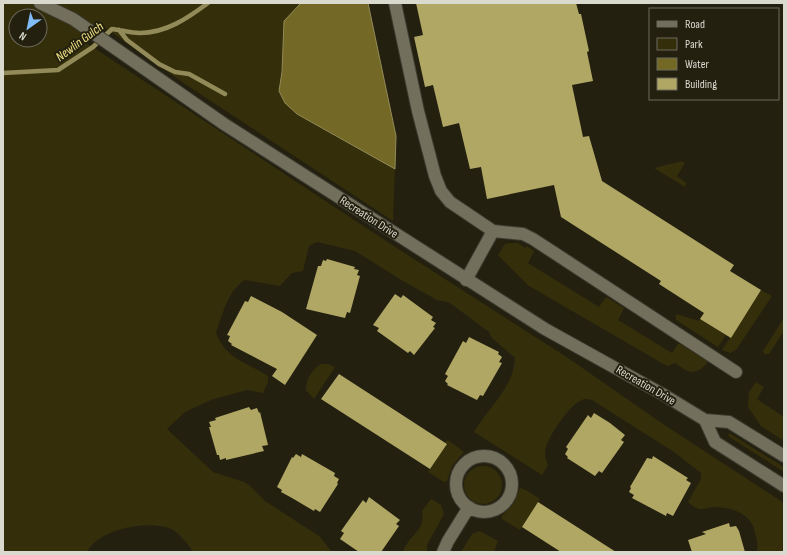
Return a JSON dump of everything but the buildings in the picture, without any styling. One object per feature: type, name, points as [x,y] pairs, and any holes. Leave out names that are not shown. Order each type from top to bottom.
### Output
[{"type":"street","name":"Recreation Drive","points":[[40,3],[61,13],[86,28],[224,124],[466,280],[545,329],[664,395],[705,420],[729,422],[784,456]]},
{"type":"street","points":[[395,3],[418,111],[435,176],[442,192],[450,202],[493,231],[523,234],[533,239],[736,372]]},
{"type":"street","points":[[466,280],[493,231]]},
{"type":"street","points":[[705,420],[715,442],[784,486]]},
{"type":"street","points":[[487,457],[499,461],[506,467],[510,474],[512,483],[507,500],[498,508],[485,512],[469,508],[462,502],[456,486],[461,469],[474,458],[487,457]]},
{"type":"street","points":[[443,552],[448,541],[469,508]]},
{"type":"green space","points":[[3,3],[368,3],[396,136],[393,221],[185,84],[97,22],[82,40],[389,243],[568,358],[663,424],[784,503],[784,552],[757,552],[757,542],[753,526],[745,516],[728,508],[714,507],[699,509],[688,502],[701,479],[701,473],[674,452],[592,400],[588,399],[584,399],[575,404],[558,424],[548,441],[545,455],[548,465],[542,475],[474,432],[505,388],[514,369],[515,358],[492,338],[489,332],[450,303],[437,300],[355,251],[317,242],[309,246],[303,271],[292,273],[280,286],[245,280],[234,290],[223,311],[216,333],[226,349],[232,355],[268,376],[268,382],[263,393],[247,390],[211,400],[185,412],[167,429],[213,472],[244,482],[250,486],[265,501],[319,536],[332,552],[193,552],[176,532],[169,528],[148,525],[124,528],[112,532],[101,537],[87,552],[3,552]]},
{"type":"green space","points":[[682,161],[685,163],[677,176],[686,183],[685,187],[654,168]]},
{"type":"green space","points":[[518,243],[525,248],[527,246],[534,251],[528,263],[599,307],[606,297],[624,308],[618,320],[672,353],[678,344],[680,344],[708,362],[696,372],[688,371],[675,363],[667,366],[529,286],[498,255],[505,244]]},
{"type":"green space","points":[[761,290],[772,296],[736,350],[730,353],[722,350]]},
{"type":"green space","points":[[676,314],[699,321],[700,319],[726,335],[718,347],[676,320]]},
{"type":"green space","points":[[784,318],[784,331],[769,354],[764,354],[763,351]]},
{"type":"green space","points":[[321,364],[328,364],[335,367],[314,399],[306,390],[306,386],[310,375]]},
{"type":"green space","points":[[756,382],[764,387],[757,399],[784,417],[784,441],[761,426],[748,407],[749,392]]},
{"type":"green space","points":[[729,433],[784,467],[784,472],[728,436]]},
{"type":"green space","points":[[448,440],[464,452],[452,466],[447,481],[444,482],[428,472],[447,444],[445,442]]},
{"type":"green space","points":[[479,466],[487,466],[497,471],[501,478],[501,492],[497,499],[487,504],[479,504],[469,499],[467,496],[464,489],[464,481],[469,471],[472,469]]},
{"type":"green space","points":[[520,488],[540,499],[520,530],[502,519],[502,516],[513,504]]},
{"type":"green space","points":[[431,499],[441,505],[444,514],[427,545],[427,552],[403,552],[405,546],[419,529],[423,518],[422,511]]},
{"type":"green space","points":[[480,531],[498,541],[494,552],[461,552],[472,534]]},
{"type":"water","points":[[301,3],[368,3],[396,136],[395,169],[297,114],[285,103],[279,91],[282,72],[284,21]]},
{"type":"waterway","name":"Newlin Gulch","points":[[3,73],[58,70],[93,47],[112,29],[133,33],[159,30],[176,24],[208,3]]},
{"type":"waterway","points":[[119,30],[127,40],[159,64],[175,72],[189,74],[225,94]]}]
